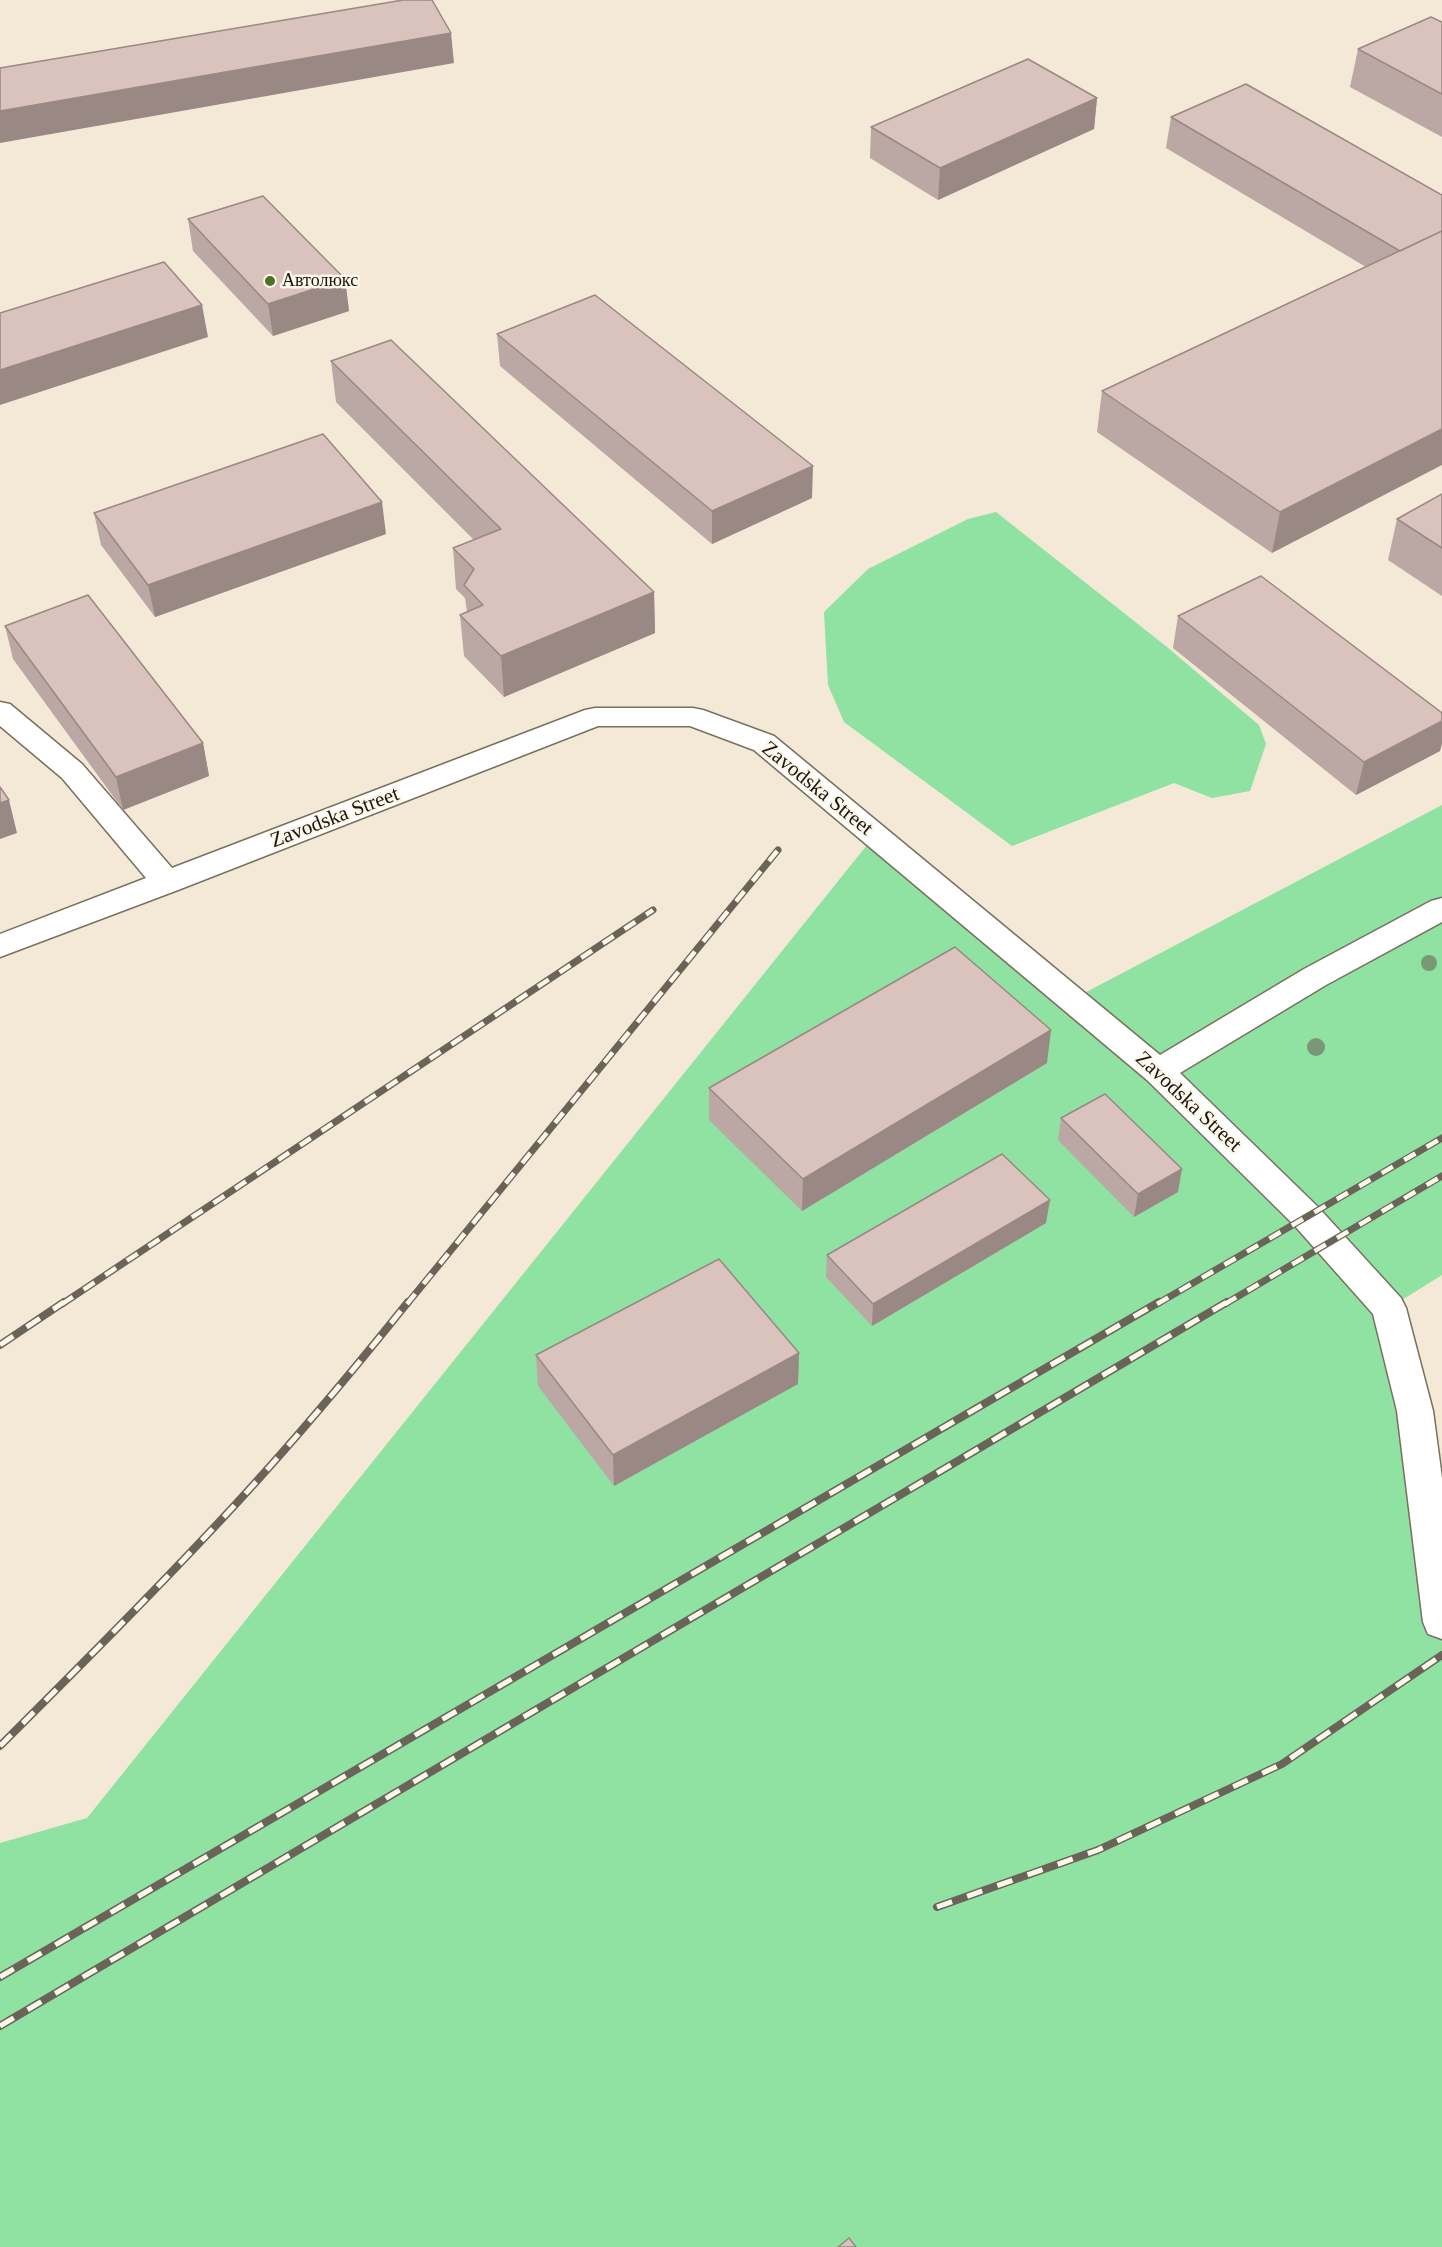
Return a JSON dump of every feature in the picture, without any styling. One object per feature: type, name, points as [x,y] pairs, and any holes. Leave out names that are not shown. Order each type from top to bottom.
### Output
[{"type":"street","points":[[0,711],[72,771],[166,883]]},
{"type":"street","name":"Zavodska Street","points":[[0,946],[595,717],[693,717],[764,743],[1158,1071],[1306,1216],[1389,1308],[1415,1411],[1442,1622]]},
{"type":"street","points":[[1158,1071],[1315,977],[1442,909]]},
{"type":"green space","points":[[996,512],[1167,647],[1259,725],[1266,744],[1250,791],[1212,798],[1174,783],[1012,846],[844,722],[828,685],[824,612],[868,569],[968,519]]},
{"type":"green space","points":[[1442,805],[1442,1275],[1389,1308],[1442,1622],[1442,2247],[0,2247],[0,1843],[87,1818],[875,835],[1073,999]]},
{"type":"building","points":[[403,0],[432,0],[451,33],[0,111],[0,68]]},
{"type":"building","points":[[1431,17],[1442,22],[1442,94],[1358,49]]},
{"type":"building","points":[[1028,59],[1097,98],[940,168],[871,127]]},
{"type":"building","points":[[1246,84],[1442,195],[1442,231],[1400,251],[1171,117]]},
{"type":"building","points":[[263,196],[345,279],[268,304],[188,219]]},
{"type":"building","points":[[1442,231],[1442,429],[1280,512],[1102,391]]},
{"type":"building","points":[[164,262],[202,305],[0,370],[0,313]]},
{"type":"building","points":[[595,295],[813,466],[712,511],[497,334]]},
{"type":"building","points":[[391,340],[654,592],[501,656],[460,615],[483,605],[464,585],[474,569],[453,548],[501,529],[331,361]]},
{"type":"building","points":[[323,434],[382,502],[148,585],[94,513]]},
{"type":"building","points":[[1442,494],[1442,548],[1397,519]]},
{"type":"building","points":[[1261,576],[1442,713],[1442,721],[1364,762],[1178,616]]},
{"type":"building","points":[[88,595],[203,743],[116,777],[5,626]]},
{"type":"building","points":[[0,787],[9,800],[0,803]]},
{"type":"building","points":[[955,947],[1051,1030],[803,1179],[709,1088]]},
{"type":"building","points":[[1105,1094],[1182,1169],[1138,1194],[1061,1118]]},
{"type":"building","points":[[1002,1154],[1050,1200],[873,1304],[827,1255]]},
{"type":"building","points":[[719,1259],[799,1353],[613,1455],[536,1355]]},
{"type":"building","points":[[849,2238],[856,2247],[838,2247]]},
{"type":"railway","points":[[407,1304],[778,850]]},
{"type":"railway","points":[[62,1304],[653,910]]},
{"type":"railway","points":[[1157,1304],[1442,1138]]},
{"type":"railway","points":[[1225,1304],[1442,1176]]},
{"type":"railway","points":[[0,1345],[64,1302]]},
{"type":"railway","points":[[0,1746],[234,1506],[323,1406],[408,1302]]},
{"type":"railway","points":[[0,1977],[1159,1302]]},
{"type":"railway","points":[[0,2026],[1227,1302]]},
{"type":"railway","points":[[937,1907],[1098,1850],[1282,1764],[1442,1655]]},
{"type":"place","name":"Автолюкс","points":[[270,281]]}]
